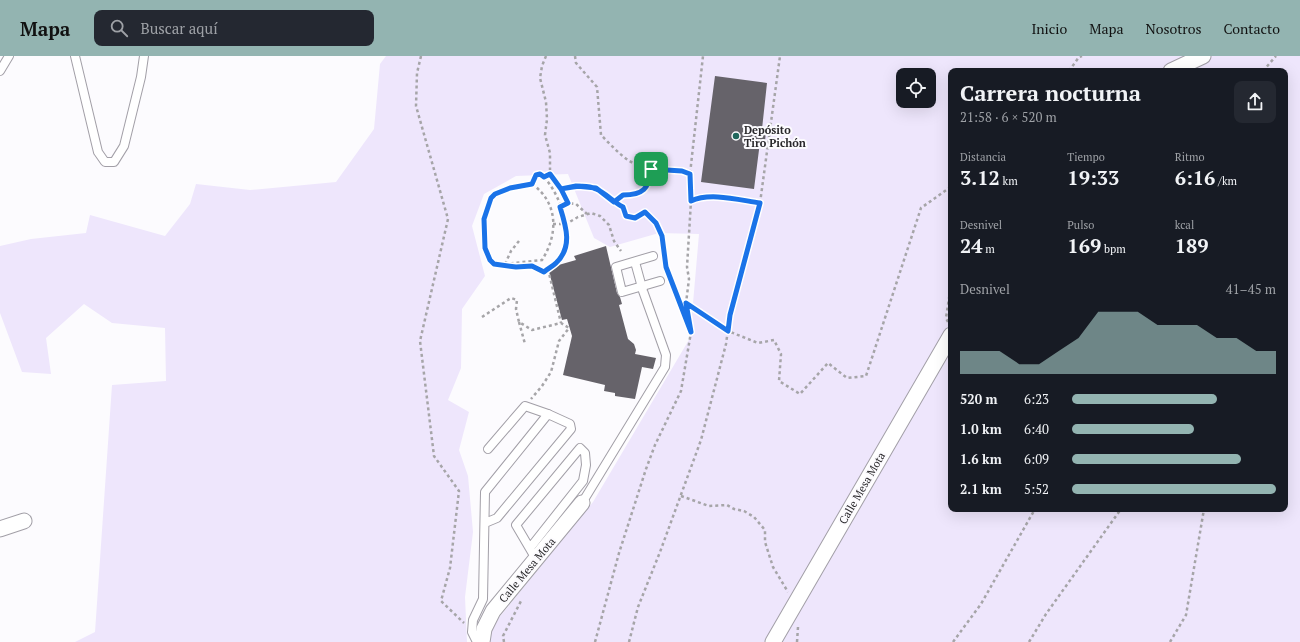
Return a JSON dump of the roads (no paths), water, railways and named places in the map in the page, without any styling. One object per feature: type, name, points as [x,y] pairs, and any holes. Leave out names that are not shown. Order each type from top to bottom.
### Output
[{"type":"street","points":[[1177,68],[1203,56]]},
{"type":"street","name":"Calle Mesa Mota","points":[[773,642],[948,340]]},
{"type":"street","name":"Calle Mesa Mota","points":[[477,637],[484,629],[493,611],[533,553],[582,504]]},
{"type":"street","points":[[0,529],[24,521]]},
{"type":"lane","points":[[0,71],[9,56]]},
{"type":"lane","points":[[75,56],[98,152],[105,162],[114,162],[124,146],[141,77],[144,56]]},
{"type":"lane","points":[[653,256],[616,268],[622,292],[660,281]]},
{"type":"lane","points":[[582,504],[665,366],[666,355],[642,287],[635,262]]},
{"type":"lane","points":[[485,523],[497,518],[571,429],[570,424],[525,406],[488,449]]},
{"type":"lane","points":[[477,642],[474,620],[483,599],[485,492],[548,414]]},
{"type":"lane","points":[[580,448],[585,453],[586,465],[582,481],[533,553],[516,525],[580,448]]},
{"type":"place","name":"Depósito Tiro Pichón","points":[[736,136]]}]
